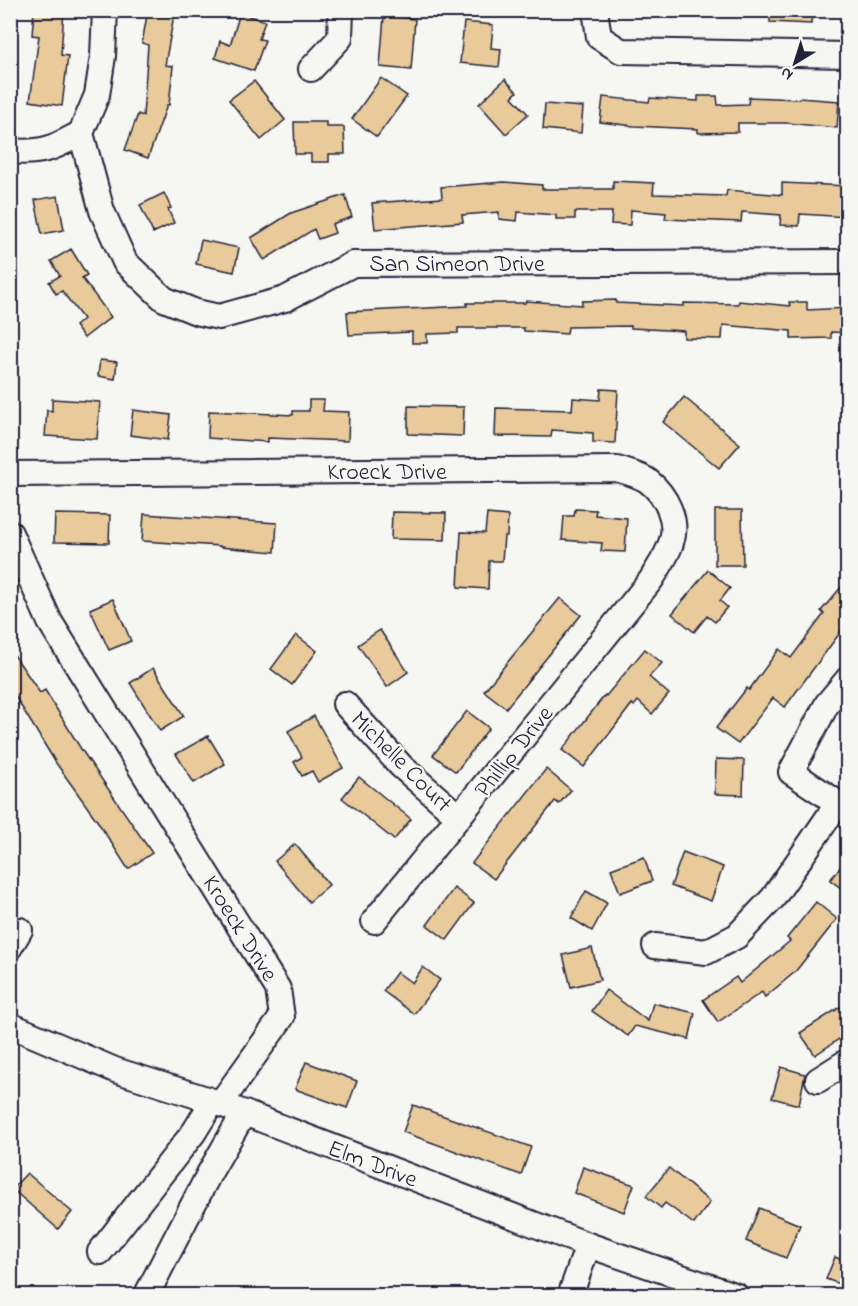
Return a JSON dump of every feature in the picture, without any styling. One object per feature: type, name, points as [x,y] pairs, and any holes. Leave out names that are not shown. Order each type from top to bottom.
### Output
[{"type":"street","points":[[10,151],[27,153],[53,149],[81,133],[97,95],[103,56],[105,10]]},
{"type":"street","points":[[311,69],[340,38],[341,10]]},
{"type":"street","points":[[595,10],[599,37],[621,51],[848,55]]},
{"type":"street","name":"San Simeon Drive","points":[[81,133],[102,211],[125,262],[165,299],[196,312],[219,317],[285,299],[353,264],[848,262]]},
{"type":"street","name":"Kroeck Drive","points":[[10,474],[617,469],[647,480],[663,498],[675,525],[671,543],[651,580]]},
{"type":"street","name":"Kroeck Drive","points":[[10,533],[50,622],[278,989],[282,1017],[100,1252]]},
{"type":"street","name":"Phillip Drive","points":[[374,921],[651,580]]},
{"type":"street","points":[[655,946],[706,952],[737,936],[773,898],[843,807],[791,772],[827,704],[848,679]]},
{"type":"street","name":"Michelle Court","points":[[345,704],[401,766],[459,817]]},
{"type":"street","name":"Elm Drive","points":[[10,1025],[115,1070],[216,1102],[588,1245],[737,1296]]},
{"type":"street","points":[[818,1080],[848,1061]]},
{"type":"street","points":[[146,1296],[210,1172],[244,1113]]},
{"type":"street","points":[[570,1296],[588,1245]]},
{"type":"building","points":[[34,10],[64,10],[61,55],[68,56],[62,106],[30,101],[39,36],[32,35]]},
{"type":"building","points":[[148,10],[174,15],[165,65],[173,66],[169,105],[167,105],[148,158],[125,150],[138,114],[143,116],[148,45],[142,43]]},
{"type":"building","points":[[770,10],[812,10],[811,24],[770,22]]},
{"type":"building","points":[[240,13],[265,21],[259,39],[265,40],[254,71],[215,58],[220,41],[230,45]]},
{"type":"building","points":[[384,16],[415,19],[411,70],[380,67]]},
{"type":"building","points":[[464,22],[493,25],[491,48],[501,49],[499,67],[460,63]]},
{"type":"building","points":[[381,78],[407,96],[377,137],[352,119]]},
{"type":"building","points":[[505,79],[517,92],[512,97],[528,114],[506,134],[479,104]]},
{"type":"building","points":[[254,81],[285,120],[261,140],[229,100]]},
{"type":"building","points":[[698,96],[717,96],[718,105],[748,104],[749,97],[839,101],[837,128],[787,123],[738,123],[738,132],[698,133],[698,129],[600,122],[603,97],[649,102],[650,98],[698,101]]},
{"type":"building","points":[[545,104],[583,107],[581,133],[543,129]]},
{"type":"building","points":[[294,122],[326,122],[326,127],[344,127],[345,154],[329,154],[329,162],[311,162],[311,154],[295,154]]},
{"type":"building","points":[[613,181],[654,183],[653,194],[726,196],[727,190],[782,195],[782,183],[848,186],[848,217],[800,214],[799,226],[780,225],[781,215],[742,212],[741,222],[665,219],[666,213],[631,210],[630,225],[611,224],[612,212],[575,212],[575,219],[556,219],[556,215],[518,212],[517,221],[499,219],[499,212],[462,215],[463,222],[375,229],[372,203],[442,198],[441,187],[504,182],[542,185],[542,189],[613,189]]},
{"type":"building","points":[[164,193],[171,208],[168,209],[174,223],[153,233],[140,205]]},
{"type":"building","points":[[345,195],[352,217],[332,224],[335,233],[318,239],[314,229],[264,260],[251,238],[291,213]]},
{"type":"building","points":[[58,196],[64,230],[42,234],[35,200]]},
{"type":"building","points":[[201,240],[239,248],[234,272],[196,264]]},
{"type":"building","points":[[71,249],[87,275],[82,278],[111,317],[84,338],[75,326],[83,319],[62,291],[56,294],[49,282],[60,276],[51,261]]},
{"type":"building","points":[[616,300],[616,303],[684,306],[684,303],[738,304],[739,301],[790,306],[789,302],[807,302],[807,310],[848,308],[848,333],[831,332],[831,338],[791,339],[791,331],[723,325],[722,339],[684,338],[684,331],[631,328],[631,326],[568,327],[567,334],[524,331],[524,328],[458,328],[458,333],[427,334],[427,343],[412,343],[412,332],[349,335],[347,312],[467,306],[467,303],[525,303],[526,301],[582,305],[582,301]]},
{"type":"building","points":[[100,360],[117,362],[115,379],[98,376]]},
{"type":"building","points":[[601,389],[618,390],[615,443],[593,442],[593,433],[552,430],[551,437],[495,436],[496,408],[572,410],[573,398],[600,400]]},
{"type":"building","points":[[684,397],[740,444],[719,468],[663,422]]},
{"type":"building","points":[[52,399],[100,402],[97,439],[45,436],[47,410],[52,411]]},
{"type":"building","points":[[309,400],[324,400],[323,411],[349,412],[348,441],[268,438],[268,442],[208,438],[209,411],[293,415],[293,411],[309,411]]},
{"type":"building","points":[[408,406],[464,407],[463,436],[408,434]]},
{"type":"building","points":[[133,410],[171,415],[168,440],[130,435]]},
{"type":"building","points":[[575,509],[596,510],[595,515],[627,518],[625,552],[601,551],[602,543],[562,540],[564,516],[574,516]]},
{"type":"building","points":[[715,510],[742,510],[743,565],[715,565]]},
{"type":"building","points":[[392,512],[446,513],[445,540],[391,539]]},
{"type":"building","points":[[55,514],[110,515],[109,543],[54,542]]},
{"type":"building","points":[[144,514],[277,523],[275,552],[142,541]]},
{"type":"building","points":[[487,514],[508,516],[502,561],[489,561],[488,589],[458,587],[461,532],[485,533]]},
{"type":"building","points":[[708,570],[730,588],[720,601],[727,607],[715,622],[707,616],[694,632],[672,614]]},
{"type":"building","points":[[848,579],[848,622],[785,707],[773,698],[738,744],[716,728],[747,688],[749,690],[779,649],[791,658],[824,614],[821,611]]},
{"type":"building","points":[[560,598],[581,615],[506,708],[484,691]]},
{"type":"building","points":[[113,599],[131,641],[109,650],[90,609]]},
{"type":"building","points":[[380,630],[408,672],[387,687],[358,645]]},
{"type":"building","points":[[296,635],[317,651],[292,685],[271,669]]},
{"type":"building","points":[[10,649],[40,693],[45,690],[81,749],[152,853],[128,869],[56,763],[10,688]]},
{"type":"building","points":[[645,649],[662,663],[649,677],[669,694],[652,714],[638,701],[634,706],[632,704],[584,767],[562,750]]},
{"type":"building","points":[[153,668],[184,716],[160,731],[130,683]]},
{"type":"building","points":[[467,711],[489,728],[456,772],[433,755]]},
{"type":"building","points":[[314,716],[343,768],[318,782],[312,771],[302,776],[294,762],[302,757],[288,731]]},
{"type":"building","points":[[208,736],[225,764],[194,783],[176,754]]},
{"type":"building","points":[[716,759],[744,760],[743,795],[715,794]]},
{"type":"building","points":[[546,769],[571,790],[559,804],[555,801],[494,879],[472,863]]},
{"type":"building","points":[[359,777],[411,819],[394,840],[342,798]]},
{"type":"building","points":[[295,844],[329,885],[309,902],[275,861]]},
{"type":"building","points":[[683,852],[723,867],[711,901],[671,886]]},
{"type":"building","points":[[644,857],[652,881],[620,893],[611,869]]},
{"type":"building","points":[[848,857],[848,893],[830,880]]},
{"type":"building","points":[[454,888],[474,903],[447,940],[427,925]]},
{"type":"building","points":[[586,891],[607,903],[592,931],[571,918]]},
{"type":"building","points":[[816,902],[837,919],[795,972],[765,997],[762,992],[718,1022],[703,1000],[736,977],[740,983],[790,941],[787,938]]},
{"type":"building","points":[[592,948],[600,980],[571,987],[563,955]]},
{"type":"building","points":[[423,967],[440,980],[414,1014],[383,991],[397,972],[412,983]]},
{"type":"building","points":[[606,990],[648,1021],[653,1003],[695,1013],[689,1039],[635,1026],[628,1036],[592,1011]]},
{"type":"building","points":[[848,1002],[848,1033],[815,1055],[800,1033]]},
{"type":"building","points":[[306,1062],[357,1081],[347,1108],[295,1089]]},
{"type":"building","points":[[781,1067],[805,1074],[799,1105],[772,1098]]},
{"type":"building","points":[[413,1105],[531,1147],[521,1175],[403,1132]]},
{"type":"building","points":[[583,1167],[634,1185],[624,1212],[574,1193]]},
{"type":"building","points":[[669,1168],[710,1202],[694,1224],[665,1203],[661,1208],[646,1196]]},
{"type":"building","points":[[27,1173],[72,1212],[58,1229],[12,1189]]},
{"type":"building","points":[[759,1208],[800,1225],[786,1258],[746,1241]]},
{"type":"building","points":[[835,1257],[848,1262],[848,1287],[826,1279]]}]
